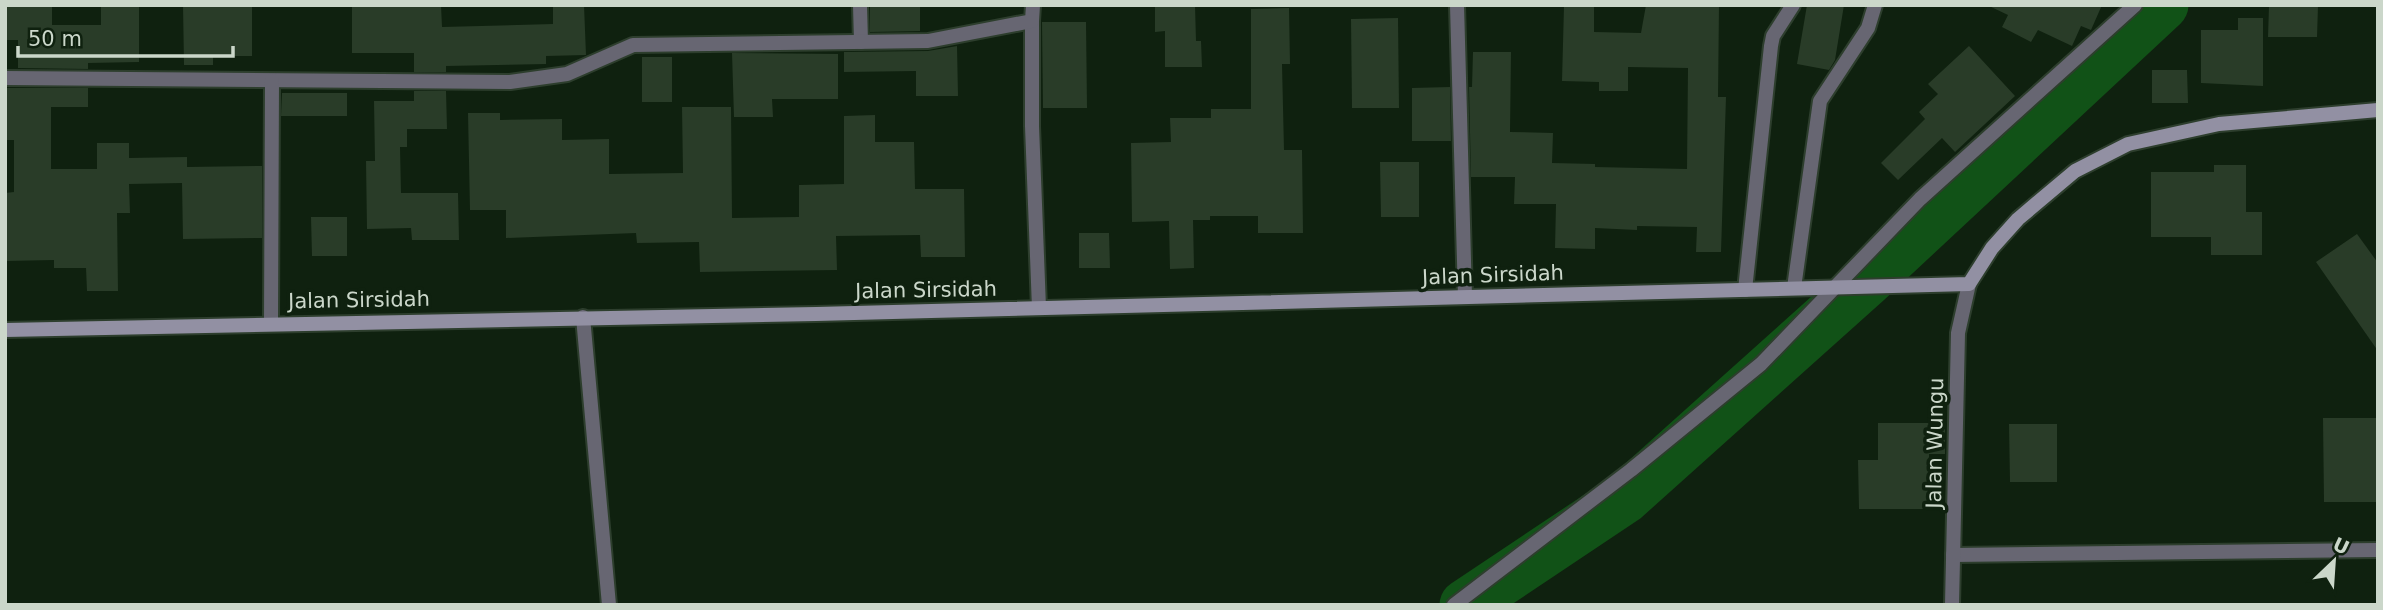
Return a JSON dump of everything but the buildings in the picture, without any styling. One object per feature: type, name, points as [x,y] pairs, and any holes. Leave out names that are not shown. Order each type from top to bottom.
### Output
[{"type":"street","points":[[860,5],[861,42]]},
{"type":"street","points":[[1034,5],[1032,126],[1039,308]]},
{"type":"street","points":[[1457,5],[1465,297]]},
{"type":"street","points":[[1745,290],[1771,46],[1773,36],[1793,5]]},
{"type":"street","points":[[1794,288],[1820,102],[1868,28],[1875,5]]},
{"type":"street","points":[[1454,605],[1631,470],[1739,382],[1843,287],[1920,200],[2135,5]]},
{"type":"street","points":[[5,78],[510,82],[567,74],[634,46],[928,41],[1032,21]]},
{"type":"street","points":[[271,324],[272,81]]},
{"type":"street","points":[[1969,284],[1992,248],[2018,219],[2075,171],[2128,144],[2219,124],[2378,110]]},
{"type":"street","name":"Jalan Sirsidah","points":[[5,330],[1039,308],[1969,284]]},
{"type":"street","name":"Jalan Wungu","points":[[1952,605],[1958,332],[1969,284]]},
{"type":"street","points":[[583,317],[610,605]]},
{"type":"street","points":[[1953,555],[2378,550]]},
{"type":"waterway","points":[[1465,605],[1625,498],[1867,281],[2163,5]]}]
